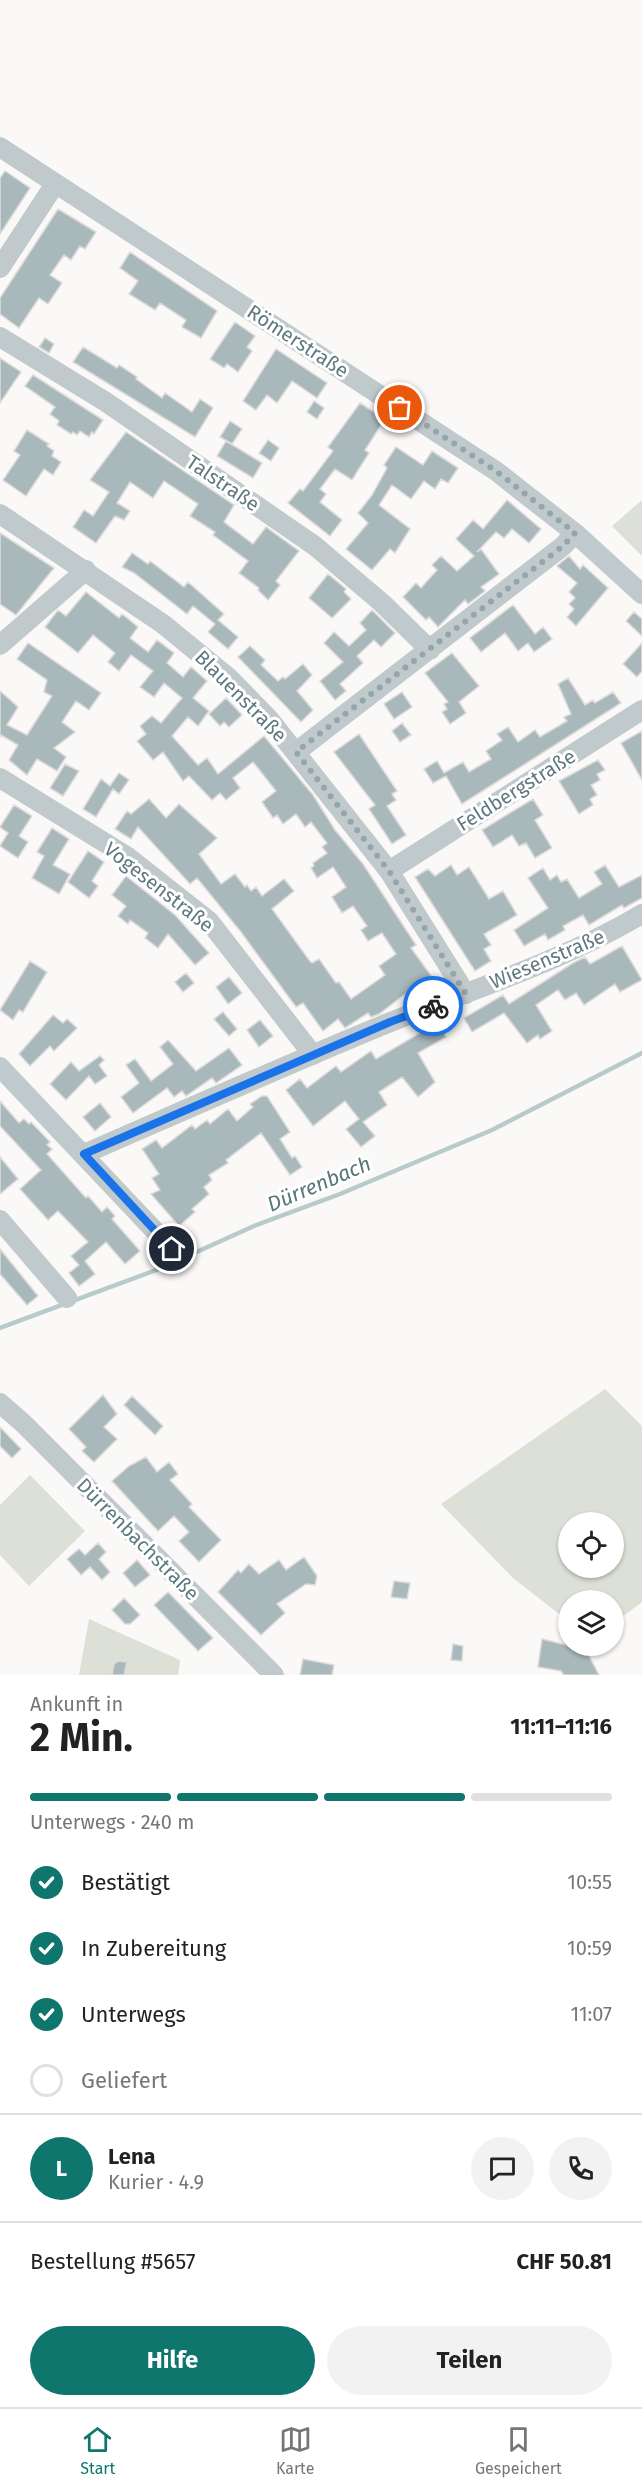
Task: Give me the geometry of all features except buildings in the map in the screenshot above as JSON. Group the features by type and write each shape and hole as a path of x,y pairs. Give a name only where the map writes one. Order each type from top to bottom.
{"street":[{"name":"Römerstraße","path":"0,147 496,471 575,533 642,594"},
{"path":"0,268 55,184"},
{"name":"Talstraße","path":"0,337 106,402 315,546 382,603 430,650"},
{"name":"Blauenstraße","path":"0,514 163,624 229,678 296,752 389,871 466,994"},
{"path":"296,752 563,546 575,533"},
{"path":"0,645 86,570"},
{"name":"Feldbergstraße","path":"389,871 642,710"},
{"name":"Vogesenstraße","path":"0,778 128,857 209,921 313,1055"},
{"name":"Wiesenstraße","path":"84,1154 313,1055 612,932 642,914"},
{"path":"0,1067 172,1249"},
{"path":"0,1220 67,1298"},
{"name":"Dürrenbachstraße","path":"0,1403 24,1424 274,1675"}],"shaded area":[{"path":"642,500 642,556 612,526"},
{"path":"605,1389 642,1426 642,1602 624,1616 624,1590 558,1590 558,1613 513,1578 441,1504"},
{"path":"30,1475 85,1531 29,1586 0,1555 0,1505"},
{"path":"89,1619 180,1660 178,1675 79,1675"}],"waterway":[{"name":"Dürrenbach","path":"0,1328 159,1269 254,1226 340,1194 492,1130 642,1053"}],"way so far":[{"path":"400,408 496,471 575,533 563,546 296,752 389,871 466,994 433,1006"}],"route":[{"path":"172,1249 84,1154 390,1022 433,1006"}]}
